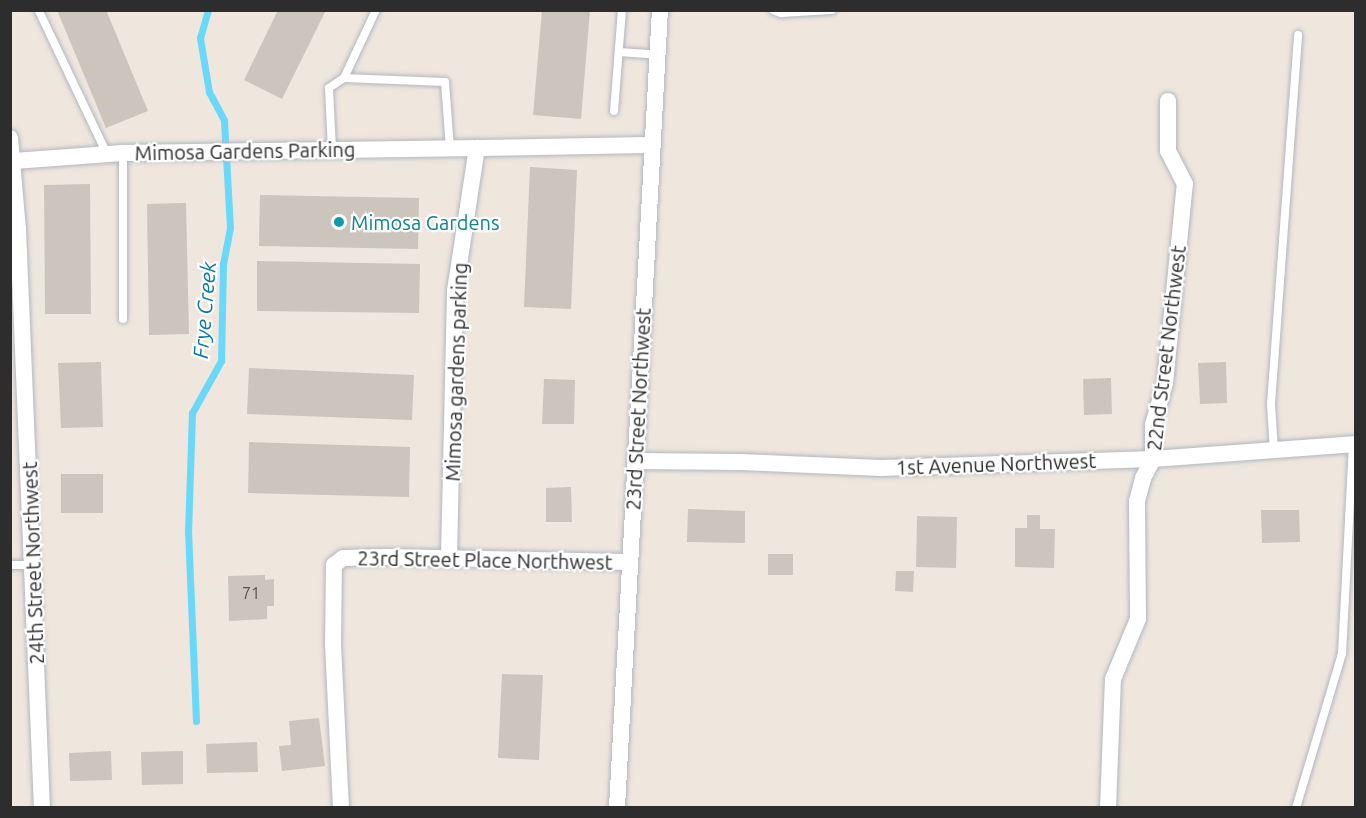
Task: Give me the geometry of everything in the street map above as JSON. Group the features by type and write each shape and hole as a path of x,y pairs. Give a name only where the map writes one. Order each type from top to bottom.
{"street":[{"name":"23rd Street Northwest","path":"617,807 658,55 663,11"},
{"name":"22nd Street Northwest","path":"1108,807 1113,679 1138,619 1137,501 1143,478 1154,459 1153,426 1165,383 1185,184 1168,151 1168,101"},
{"name":"24th Street Northwest","path":"10,138 14,160 14,229 33,565 42,807"},
{"path":"477,148 653,145"},
{"name":"Mimosa Gardens Parking","path":"14,160 115,153 477,148"},
{"name":"Mimosa gardens parking","path":"449,557 455,291 477,148"},
{"name":"1st Avenue Northwest","path":"635,461 741,462 881,468 1154,459 1354,444"},
{"name":"23rd Street Place Northwest","path":"340,807 333,644 334,565 343,558 449,557 630,562"}],"lane":[{"path":"332,150 329,88 344,78 376,10"},
{"path":"614,111 622,10"},
{"path":"773,10 781,13 831,10"},
{"path":"39,11 115,153 123,319"},
{"path":"1274,451 1271,404 1298,35"},
{"path":"619,52 658,55"},
{"path":"344,78 445,82 450,148"},
{"path":"1296,807 1342,654 1354,444"},
{"path":"10,565 33,565"}],"building":[{"path":"57,10 106,10 148,111 106,128"},
{"path":"278,10 326,10 282,99 244,80"},
{"path":"542,10 590,10 581,119 533,115"},
{"name":"Mimosa Gardens","path":"530,167 577,170 571,309 524,307"},
{"path":"90,184 91,314 45,314 44,185"},
{"name":"Mimosa Gardens","path":"260,195 419,198 418,249 259,246"},
{"path":"186,203 189,334 149,335 147,204"},
{"name":"Mimosa Gardens","path":"257,261 420,264 419,313 257,311"},
{"path":"101,362 103,427 61,428 58,363"},
{"path":"1226,362 1227,403 1200,404 1198,363"},
{"path":"249,368 414,375 412,420 247,414"},
{"path":"1111,378 1112,414 1084,415 1083,379"},
{"path":"544,379 575,380 574,424 542,424"},
{"path":"249,442 410,447 409,497 248,493"},
{"path":"61,474 103,474 103,513 61,513"},
{"path":"571,487 572,522 546,522 546,488"},
{"path":"688,509 745,511 745,543 687,542"},
{"path":"1261,510 1299,510 1300,542 1262,543"},
{"path":"1027,515 1040,515 1040,529 1055,529 1054,568 1015,567 1015,528 1027,528"},
{"path":"917,516 957,517 956,568 916,567"},
{"path":"768,554 793,554 793,575 768,575"},
{"path":"896,571 914,571 913,592 895,591"},
{"path":"265,575 265,580 274,579 274,606 267,606 267,619 229,621 228,576"},
{"path":"502,674 543,675 539,760 498,758"},
{"path":"319,718 325,766 282,771 279,746 291,745 289,721"},
{"path":"257,742 258,772 207,773 206,744"},
{"path":"111,751 112,780 70,781 69,753"},
{"path":"183,751 183,784 142,785 141,752"}],"waterway":[{"name":"Frye Creek","path":"196,721 188,533 192,413 221,361 223,264 230,228 224,120 209,92 200,38 208,10"}],"place":[{"name":"Mimosa Gardens","path":"339,222"}]}
